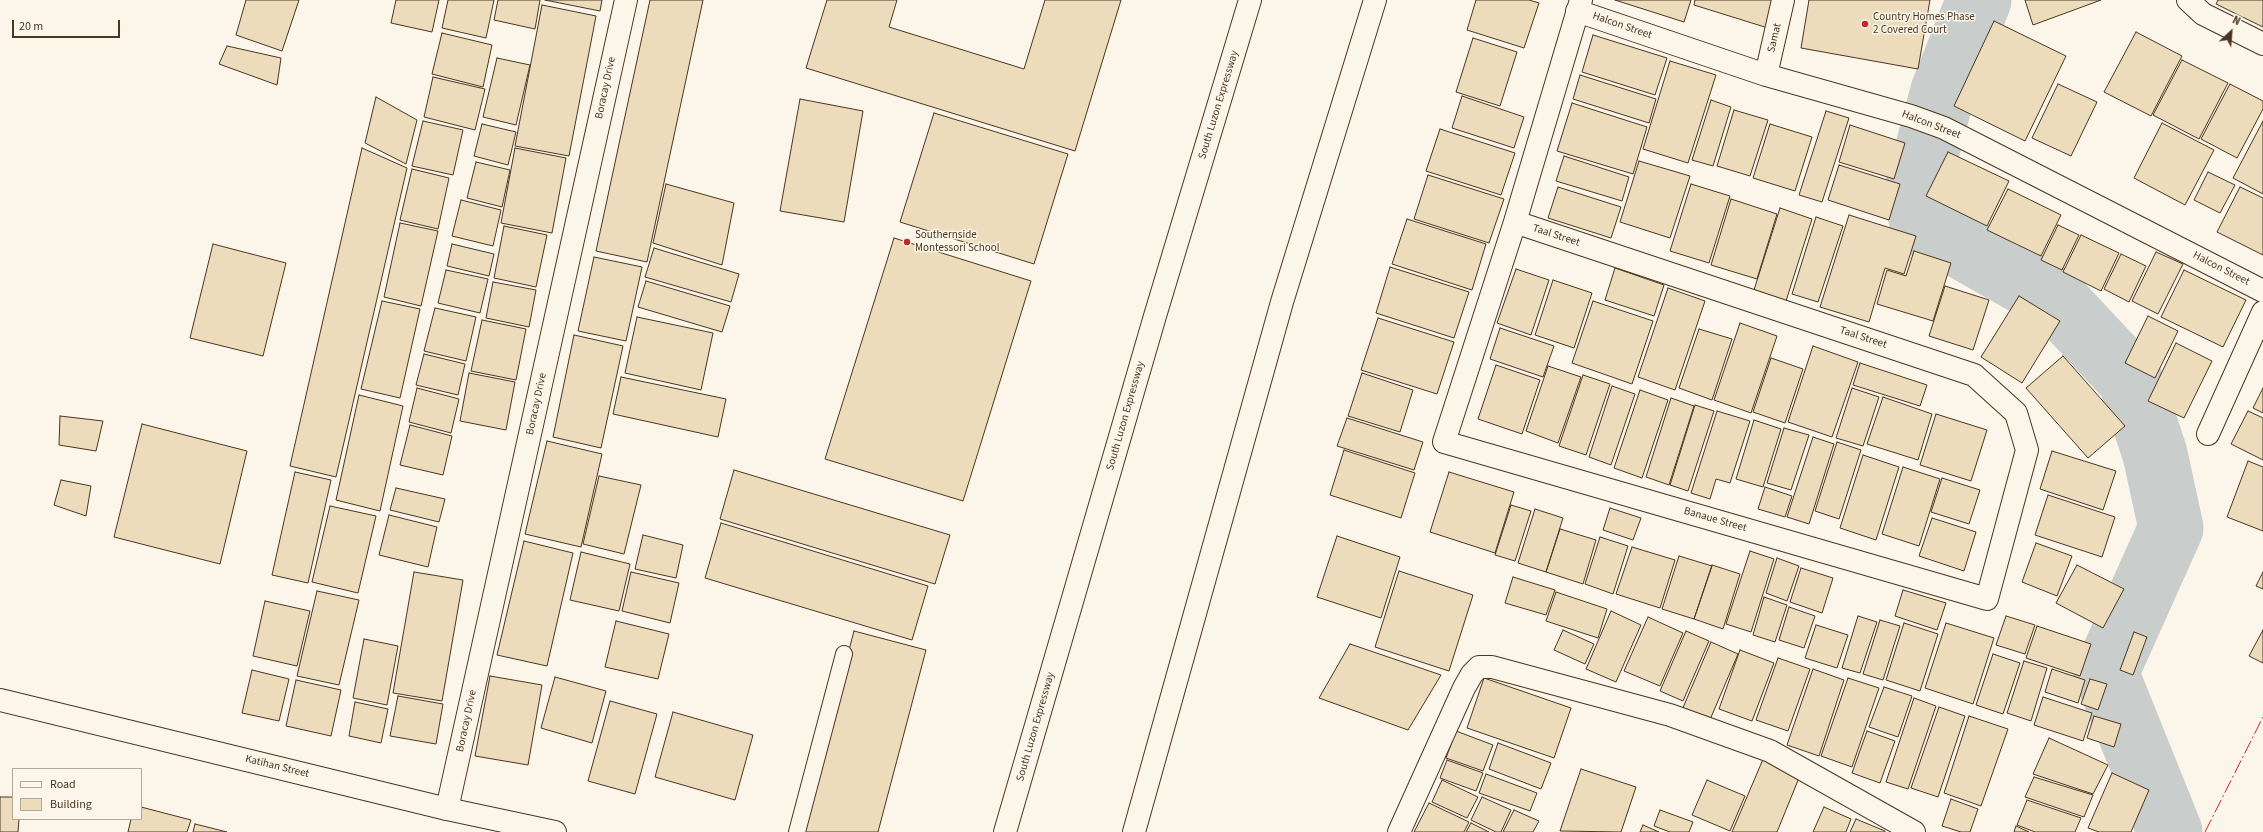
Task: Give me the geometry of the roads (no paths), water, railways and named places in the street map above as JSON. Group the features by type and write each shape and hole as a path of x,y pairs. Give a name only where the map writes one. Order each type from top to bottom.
{"main road":[{"name":"Boracay Drive","path":"447,808 626,0"},
{"name":"South Luzon Expressway","path":"1005,832 1250,0"},
{"path":"1134,832 1282,302 1375,0"},
{"name":"Samat","path":"1766,75 1784,0"},
{"path":"1515,222 1579,5"},
{"name":"Halcon Street","path":"1579,5 1766,75 1911,116 1964,137 2263,291"},
{"path":"2200,5 2263,44"},
{"name":"Banaue Street","path":"1515,222 1444,442 1987,599"},
{"name":"Taal Street","path":"1515,222 1974,375 2016,413 2027,450 1987,599"},
{"path":"2208,434 2263,312"},
{"path":"1398,832 1464,688 1472,674 1479,667 1492,667 1670,715 1770,751 1914,832"},
{"name":"Katihan Street","path":"0,700 447,808 555,832"},
{"path":"994,832 1030,746"}],"lane":[{"path":"797,832 844,654"}],"waterway":[{"path":"1979,0 1943,91 1916,192 1922,224 2056,300 2130,379 2155,454 2171,528 2106,673 2170,832"}],"place":[{"name":"Country Homes Phase 2 Covered Court","path":"1865,24"},
{"name":"Southernside Montessori School","path":"907,242"}]}
